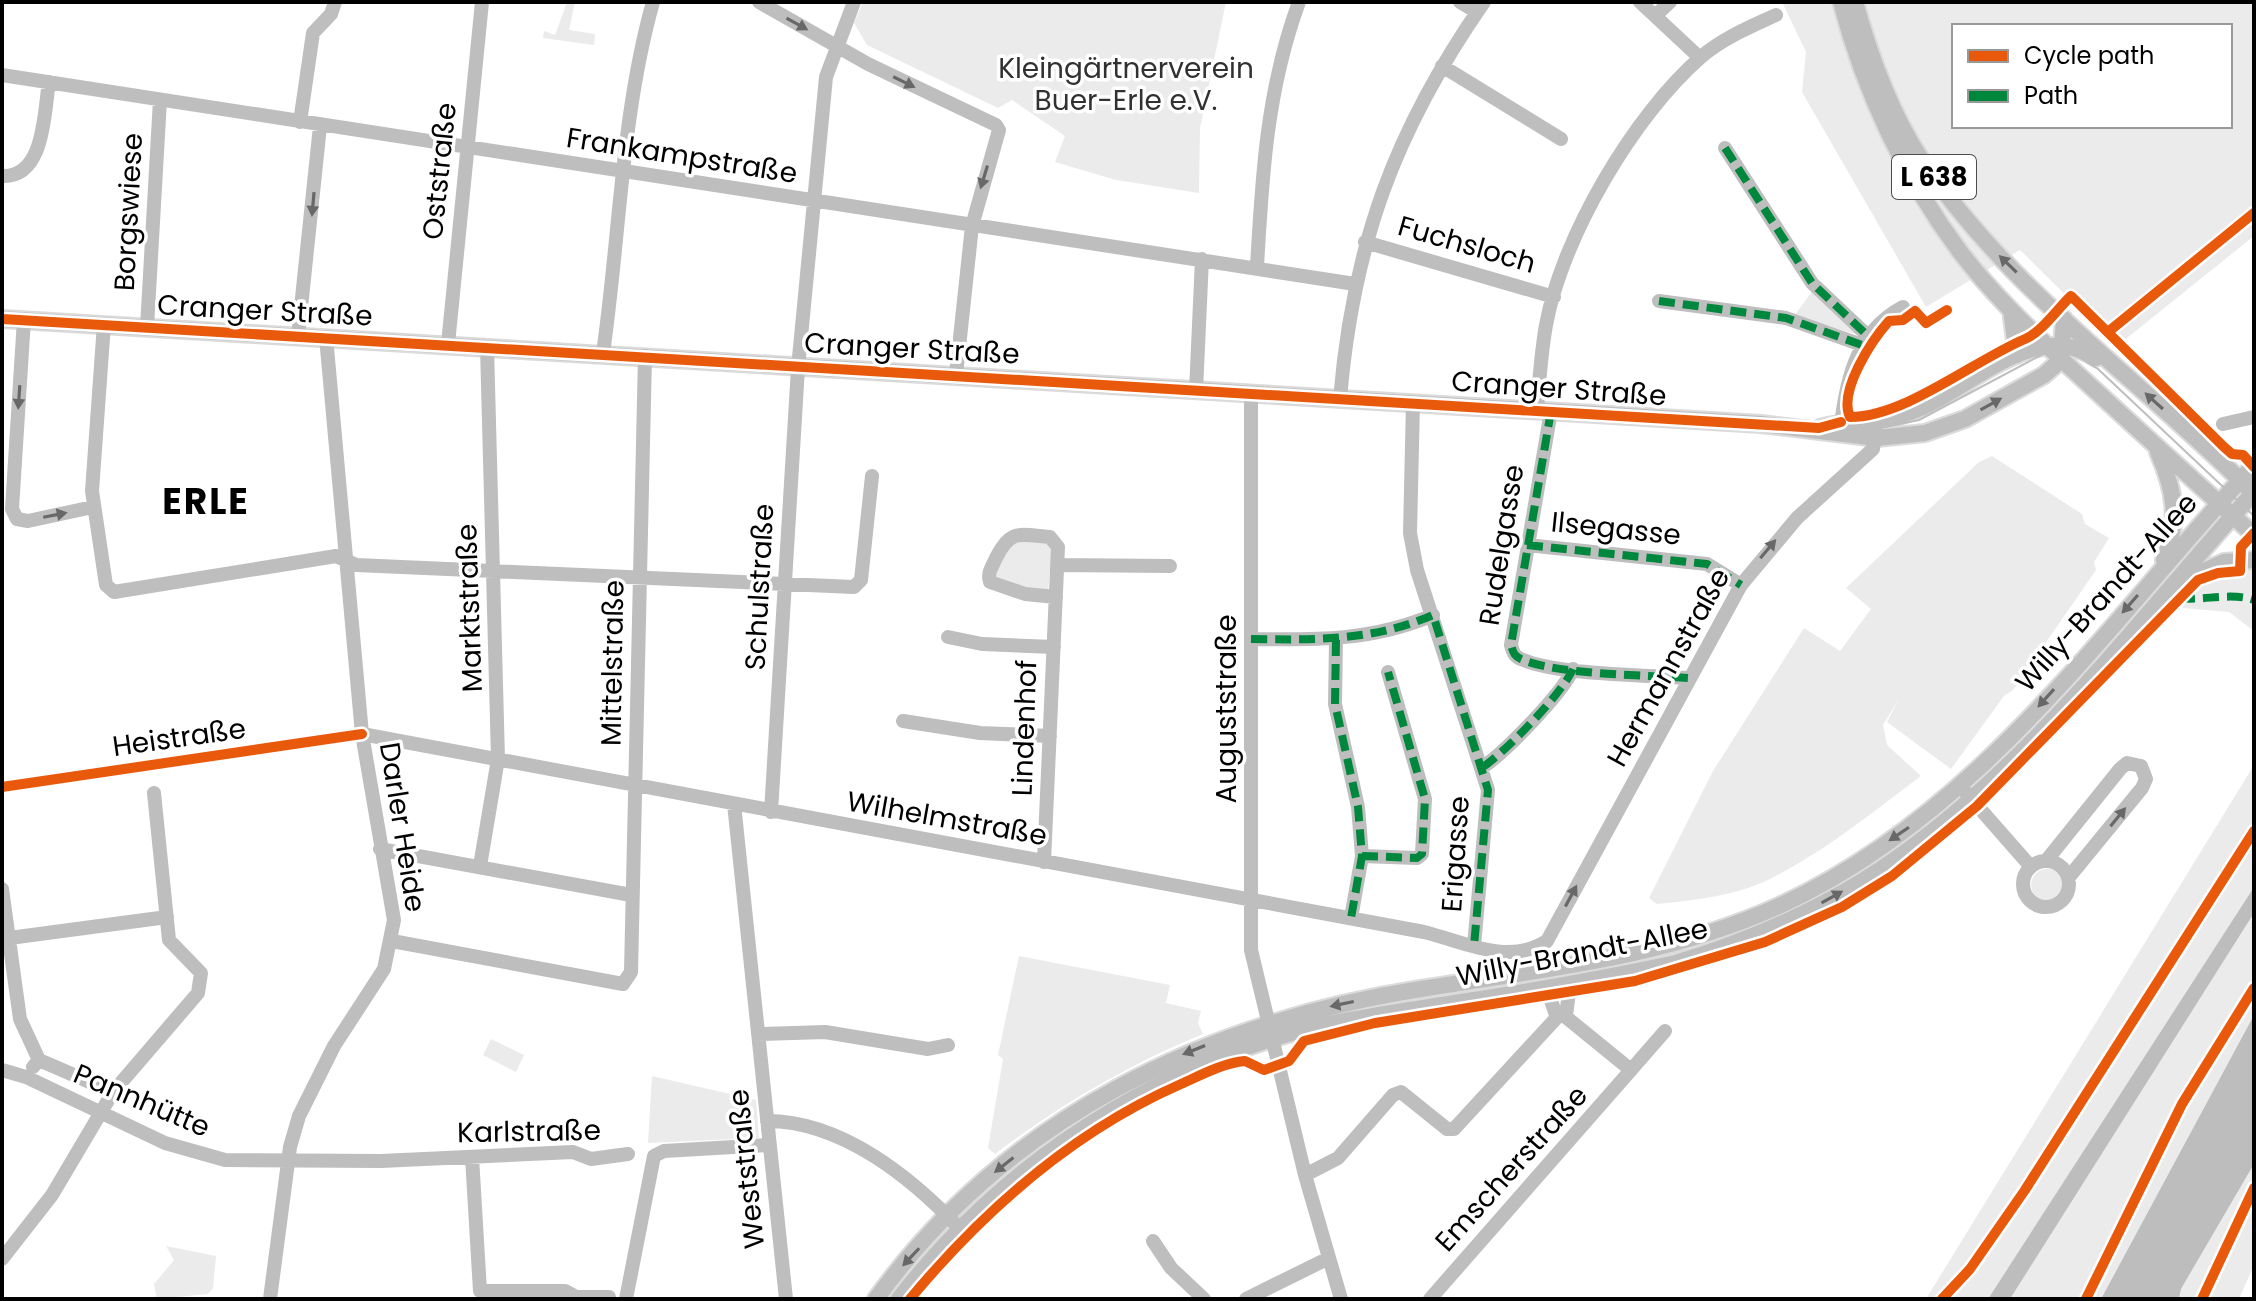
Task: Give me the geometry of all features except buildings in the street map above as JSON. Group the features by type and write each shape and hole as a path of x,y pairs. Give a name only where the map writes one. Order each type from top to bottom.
{"main road":[{"name":"L 638","path":"1841,2 1873,96 1908,167 1962,254 2010,307 2057,350"},
{"name":"L 638","path":"1855,2 1885,90 1920,157 1989,246 2114,364"},
{"path":"2010,307 2017,355"},
{"name":"Cranger Straße","path":"2,319 1925,433 1955,423 2057,367 2057,350 2017,355 1875,430"},
{"path":"2057,350 2064,319"},
{"path":"2057,350 2078,348 2114,364 2254,493"},
{"path":"2057,350 2078,375 2254,535"},
{"path":"2044,375 2064,371 2078,375"},
{"path":"2154,444 2176,502 2176,522 2161,568"},
{"name":"Willy-Brandt-Allee","path":"876,1299 948,1216 1017,1154 1108,1091 1169,1060 1266,1023 1348,1002 1590,964 1682,944 1780,905 1854,864 1965,792 2254,465"},
{"name":"Willy-Brandt-Allee","path":"899,1299 960,1229 1007,1184 1104,1115 1148,1090 1271,1039 1676,963 1736,945 1791,920 1864,879 2038,734 2254,493"},
{"path":"2174,583 2224,562 2254,560"}],"street":[{"path":"300,122 313,33 331,14 335,2"},
{"name":"Oststraße","path":"448,344 482,2"},
{"path":"603,353 622,172 643,38 653,2"},
{"path":"759,2 835,45 996,125 999,130 972,226 956,375"},
{"name":"Schulstraße","path":"771,812 798,366 826,77 835,45 854,2"},
{"path":"1257,267 1267,122 1280,61 1299,2"},
{"path":"1340,399 1345,338 1355,284 1388,173 1442,66 1481,7 1460,2"},
{"path":"1640,2 1700,58"},
{"path":"1655,16 1670,2"},
{"name":"Rudelgasse","path":"1688,678 1573,669 1522,660 1514,654 1511,645 1544,411 1546,325 1575,241 1622,156 1661,101 1700,58 1735,34 1776,15"},
{"path":"1442,66 1561,139"},
{"name":"Frankampstraße","path":"2,75 468,150 1355,284"},
{"path":"2,176 13,177 29,166 37,150 49,82"},
{"name":"Borgswiese","path":"147,327 160,100"},
{"path":"298,336 320,126"},
{"path":"1725,148 1812,283 1865,340"},
{"name":"Fuchsloch","path":"1365,242 1554,297"},
{"path":"1196,391 1202,259"},
{"path":"1659,301 1786,318 1865,340"},
{"path":"1841,428 1847,383 1865,340 1887,315 1903,307"},
{"path":"24,319 12,509 17,519 28,521 93,507"},
{"path":"104,324 93,507 106,585 114,592 336,556 346,561 495,570 854,587 861,580 872,476"},
{"name":"Darler Heide","path":"270,1299 293,1134 311,1089 384,969 394,920 362,734 326,337"},
{"name":"Marktstraße","path":"480,866 498,759 487,347"},
{"name":"Mittelstraße","path":"392,941 623,984 631,972 645,356"},
{"name":"Auguststraße","path":"1251,393 1251,950 1266,1023"},
{"name":"Erigasse","path":"1413,403 1410,533 1417,570 1488,790 1474,946"},
{"path":"2223,424 2254,417"},
{"name":"Hermannstraße","path":"1523,953 1547,941 1741,585 1797,518 1873,449 1875,430"},
{"path":"1056,597 998,587 990,582 988,574 1005,540 1016,535 1050,537 1058,547 1058,565 1166,569 1170,566"},
{"name":"Ilsegasse","path":"1527,545 1707,564 1741,585"},
{"name":"Lindenhof","path":"1044,862 1058,565"},
{"path":"1251,639 1336,640 1371,636 1433,615"},
{"path":"948,637 982,644 1054,647"},
{"path":"1336,640 1335,704 1358,807 1362,856 1351,918"},
{"path":"1483,767 1503,753 1567,682 1573,669"},
{"path":"1362,856 1417,858 1422,854 1425,799 1388,672"},
{"path":"903,721 980,733 1050,736"},
{"name":"Wilhelmstraße","path":"362,734 1351,918 1491,952 1523,953"},
{"name":"Heistraße","path":"2,787 362,734"},
{"path":"2046,861 2063,868 2069,877 2070,888 2063,900 2043,907 2026,894 2024,879 2031,867 2046,861 2120,769 2127,763 2141,766 2146,779 2142,788 2069,877"},
{"path":"1965,792 2031,867"},
{"path":"2,1259 52,1195 113,1092 198,993 201,973 169,940 154,793"},
{"name":"Weststraße","path":"734,804 786,1299"},
{"path":"380,849 631,895"},
{"path":"2,889 5,939 20,1019 39,1060"},
{"path":"5,939 167,917"},
{"path":"1305,1175 1338,1158 1393,1095 1401,1092 1447,1129 1454,1129 1561,1015 1570,985"},
{"path":"1547,989 1561,1015 1631,1070"},
{"path":"1266,1023 1341,1299"},
{"name":"Emscherstraße","path":"1430,1299 1665,1031"},
{"path":"758,1034 825,1032 928,1049 948,1045"},
{"name":"Pannhütte","path":"26,1077 39,1060 113,1092"},
{"name":"Pannhütte","path":"2,1070 26,1077 102,1114 202,1156 249,1163 288,1163"},
{"path":"767,1121 807,1127 852,1144 909,1182 960,1229"},
{"path":"626,1299 654,1156 664,1151 769,1145"},
{"name":"Karlstraße","path":"288,1163 573,1152 591,1159 628,1154"},
{"path":"472,1157 480,1291 565,1291 576,1297 609,1297"},
{"path":"1153,1241 1171,1268 1204,1299"},
{"path":"1246,1299 1329,1258"}],"green space":[{"path":"567,2 575,2 569,30 595,34 594,45 543,38 544,31 555,35"},
{"name":"Kleingärtnerverein Buer-Erle e.V.","path":"863,2 1226,2 1200,128 1199,193 1116,180 1055,162 1065,136 1012,100 998,108 867,45 854,23"},
{"path":"1782,2 2254,2 2254,236 2117,346 2020,250 1926,307 1802,92 1806,52"},
{"path":"1813,290 1858,335 1794,316"},
{"path":"1992,456 2082,514 2085,524 2109,538 2094,562 2096,570 2013,690 2004,696 1951,769 1887,722 1899,699 1883,725 1887,745 1921,776 1830,843 1759,884 1686,901 1657,904 1649,898 1713,771 1804,628 1840,651 1871,609 1846,588 1979,462"},
{"path":"1010,541 1049,541 1052,545 1048,593 993,580"},
{"path":"2225,566 2254,568 2254,631 2229,612 2183,608 2176,596"},
{"path":"2254,765 2254,887 1988,1299 1926,1299"},
{"path":"2047,869 2058,874 2063,885 2058,896 2047,901 2036,896 2031,885 2036,874"},
{"path":"2254,913 2254,1015 2101,1299 2010,1299"},
{"path":"1019,956 1170,985 1166,1003 1201,1011 1198,1023 1203,1034 1095,1087 995,1154 988,1148 1003,1059 998,1055"},
{"path":"491,1039 524,1055 516,1072 483,1055"},
{"path":"652,1076 756,1100 759,1138 648,1143"},
{"path":"2254,1164 2254,1265 2239,1299 2179,1299 2181,1289"},
{"path":"166,1246 216,1256 213,1288 208,1294 157,1299 154,1284 174,1260"}],"shaded area":[{"path":"2254,887 2254,913 2010,1299 1988,1299"},
{"path":"2254,1015 2254,1164 2181,1289 2179,1299 2101,1299"}],"tram line":[{"path":"2,316 1876,429 1919,420 2045,353 2074,354 2098,369 2254,516"}],"marked path":[{"path":"1725,148 1812,283 1868,336"},
{"path":"1659,301 1786,318 1862,345"},
{"path":"1551,411 1511,645 1513,652 1521,659 1556,668 1688,678"},
{"path":"1527,545 1707,564 1741,585"},
{"path":"2179,598 2236,597 2254,600"},
{"path":"1251,639 1344,637 1388,630 1433,615 1488,790 1474,946"},
{"path":"1336,640 1335,704 1358,807 1362,856 1351,918"},
{"path":"1483,767 1532,722 1573,669"},
{"path":"1362,856 1417,858 1422,854 1425,799 1388,672"}],"cycle path":[{"path":"2108,332 2254,213"},
{"path":"1947,310 1926,323 1915,311 1903,320 1889,321 1866,353 1853,380 1848,406 1850,417 1871,415 1916,398 2031,336 2071,296 2224,447 2232,454 2243,455 2254,467"},
{"path":"2,319 1819,428 1841,422"},
{"path":"910,1299 1000,1204 1068,1149 1142,1103 1212,1070 1245,1061 1264,1070 1289,1061 1304,1041 1375,1023 1635,981 1765,942 1842,907 1892,876 1977,806 2198,580 2218,573 2240,571 2241,547 2254,533"},
{"path":"2,787 362,734"},
{"path":"1942,1299 1970,1269 2025,1190 2254,831"},
{"path":"2086,1299 2182,1104 2254,988"},
{"path":"2202,1299 2254,1188"}],"district":[{"name":"ERLE","path":"206,501"}]}
